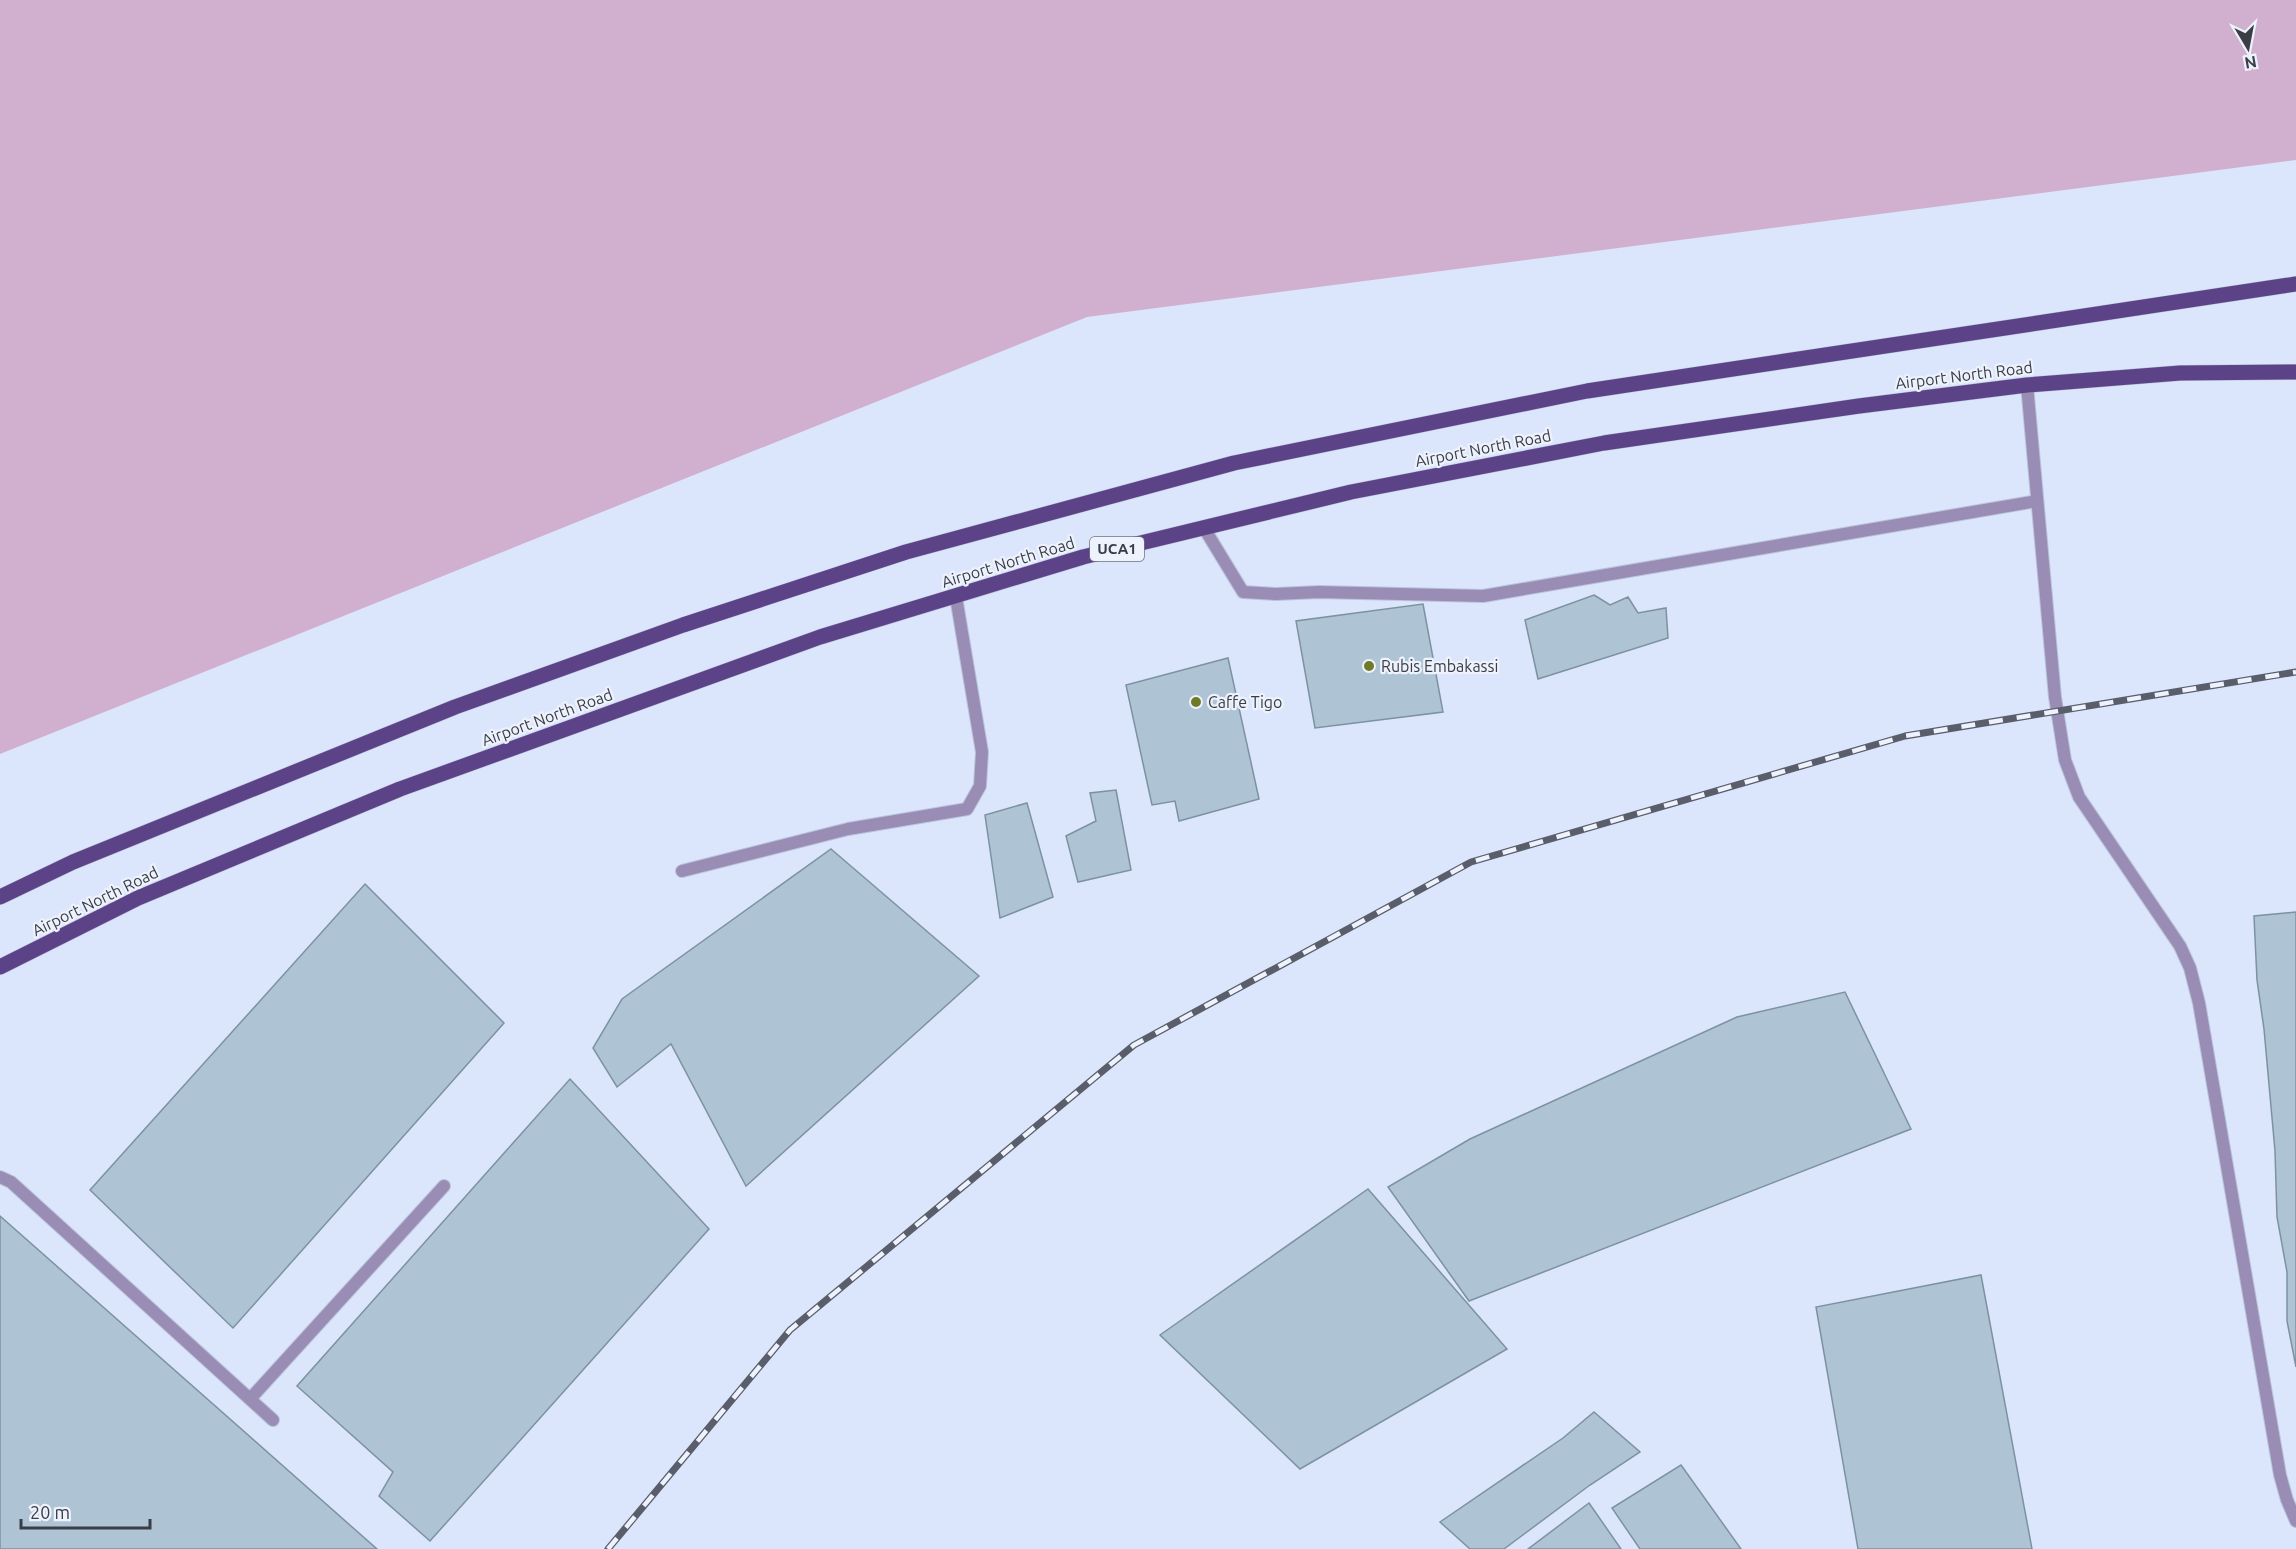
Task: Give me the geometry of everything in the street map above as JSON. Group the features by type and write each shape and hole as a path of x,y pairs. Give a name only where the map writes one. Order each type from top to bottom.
{"main road":[{"name":"Airport North Road","path":"0,897 74,861 454,707 683,625 906,552 1223,466 1587,391 2296,284"},
{"name":"Airport North Road","path":"0,967 138,898 400,789 820,637 1083,557 1351,492 1604,443 1858,405 2027,385 2180,373 2296,372"}],"lane":[{"path":"2027,385 2055,697 2066,760 2079,797 2180,946 2190,968 2199,1003 2280,1475 2296,1521"},
{"path":"1204,528 1243,592 1483,596 2037,501"},
{"path":"682,871 848,829 967,809 980,786 982,752 956,597"},
{"path":"0,1177 11,1182 273,1420"},
{"path":"250,1399 444,1186"}],"shaded area":[{"path":"0,0 2296,0 2296,160 1087,317 0,754"}],"building":[{"path":"1594,595 1610,605 1628,597 1638,613 1666,608 1668,638 1538,679 1525,620"},
{"name":"Rubis Embakassi","path":"1423,604 1443,712 1315,728 1296,621"},
{"path":"1228,658 1259,799 1179,821 1175,801 1152,805 1126,685"},
{"path":"1116,790 1131,870 1078,882 1066,836 1096,821 1090,793"},
{"path":"1027,803 1053,897 1000,918 985,815"},
{"path":"831,849 979,976 746,1186 671,1044 617,1087 593,1048 622,999"},
{"path":"365,884 504,1023 233,1328 90,1190"},
{"path":"2296,912 2296,1367 2287,1321 2287,1272 2277,1217 2275,1151 2264,1029 2257,980 2254,916"},
{"path":"1845,992 1911,1129 1469,1301 1388,1187 1470,1139 1737,1017"},
{"path":"570,1079 709,1229 430,1541 379,1496 393,1472 297,1386"},
{"path":"1368,1189 1507,1349 1300,1469 1160,1335"},
{"path":"0,1216 377,1549 0,1549"},
{"path":"1981,1275 2032,1549 1858,1549 1816,1307"},
{"path":"1594,1412 1640,1452 1590,1485 1504,1549 1470,1549 1440,1522 1563,1438"},
{"path":"1681,1465 1741,1549 1640,1549 1612,1508"},
{"path":"1589,1503 1621,1549 1528,1549"}],"railway":[{"path":"608,1549 790,1330 1134,1045 1471,862 1905,736 2296,672"}],"place":[{"name":"Rubis Embakassi","path":"1369,666"},
{"name":"Caffe Tigo","path":"1196,702"}]}
